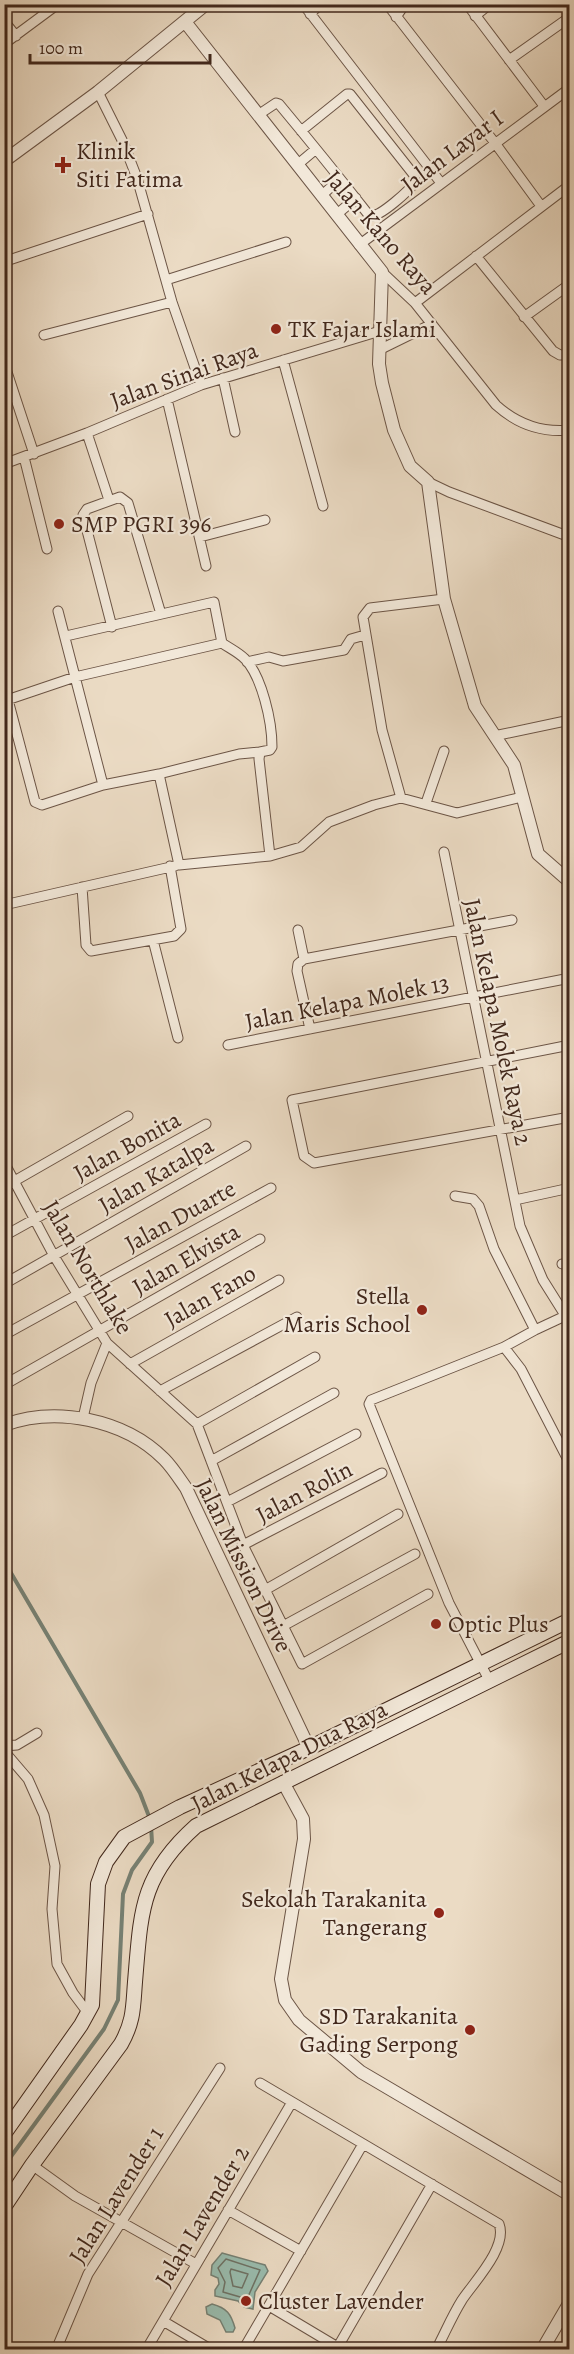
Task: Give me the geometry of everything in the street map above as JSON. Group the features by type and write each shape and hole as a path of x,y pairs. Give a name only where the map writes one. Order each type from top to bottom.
{"main road":[{"name":"Jalan Kelapa Dua Raya","path":"4,2134 92,2005 99,1884 106,1862 124,1837 183,1805 309,1748 570,1620"},
{"name":"Jalan Kelapa Dua Raya","path":"4,2208 32,2165 121,2044 131,2026 140,1924 145,1895 158,1869 176,1844 196,1826 570,1641"},
{"path":"183,1805 196,1826"}],"street":[{"path":"4,44 58,4"},
{"path":"4,161 98,92 207,4"},
{"path":"303,4 441,183"},
{"path":"310,15 320,4"},
{"path":"387,4 541,206"},
{"path":"396,17 405,4"},
{"path":"467,4 544,106"},
{"path":"475,16 490,4"},
{"path":"509,60 570,17"},
{"path":"4,21 16,36"},
{"name":"Jalan Kano Raya","path":"186,23 359,246 382,272 415,303 496,405 507,415 534,428 570,430"},
{"name":"Jalan Layar I","path":"359,246 570,88"},
{"path":"98,92 123,142 148,214 172,302 201,385"},
{"path":"258,115 278,103 368,214 375,216 411,188 415,178 349,93 301,131"},
{"path":"297,165 316,149"},
{"path":"321,196 340,179"},
{"path":"415,303 570,185"},
{"path":"336,215 356,198"},
{"path":"5,260 148,214"},
{"path":"166,280 286,242"},
{"path":"476,256 553,351 561,355 570,355"},
{"path":"382,272 379,350 381,383 394,430 410,466 428,482 449,492 570,537"},
{"path":"524,317 570,284"},
{"path":"44,335 172,302"},
{"path":"379,350 432,324"},
{"name":"Jalan Sinai Raya","path":"4,464 87,433 201,385 380,331"},
{"path":"283,360 323,506"},
{"path":"4,363 29,455 47,549"},
{"path":"224,378 235,432"},
{"path":"167,399 206,566"},
{"path":"87,433 109,500"},
{"path":"428,482 444,599 475,706 514,765 538,854 570,882"},
{"path":"112,627 83,515 87,509 120,497 128,503 161,614"},
{"path":"200,537 265,520"},
{"path":"401,798 382,730 363,617 367,609 444,599"},
{"path":"66,636 214,602 222,643 248,662 257,676 272,733 272,749 239,753 159,774 103,785 42,805 35,802 6,700 75,677 222,643"},
{"path":"58,611 103,785"},
{"path":"248,662 269,657 283,661 344,650 351,639 365,635"},
{"path":"494,736 570,720"},
{"path":"426,803 444,751"},
{"path":"260,752 270,856"},
{"path":"82,887 86,945 89,950 174,936 180,930 174,866 159,774"},
{"path":"4,905 174,866 270,856 305,845 329,822 374,805 401,798 457,813 522,797"},
{"name":"Jalan Kelapa Molek Raya 2","path":"444,852 520,1226 543,1280 567,1319"},
{"path":"310,1029 297,971 298,964 304,959 512,920"},
{"path":"298,930 304,959"},
{"path":"153,940 178,1038"},
{"name":"Jalan Kelapa Molek 13","path":"228,1045 570,978"},
{"path":"570,1045 292,1100 304,1156 314,1163 570,1117"},
{"path":"4,1187 128,1116"},
{"name":"Jalan Bonita","path":"4,1236 206,1124"},
{"name":"Jalan Katalpa","path":"4,1284 246,1146"},
{"name":"Jalan Northlake","path":"4,1162 54,1256 107,1343 197,1424 243,1545 302,1664 428,1594"},
{"name":"Jalan Duarte","path":"4,1335 271,1188"},
{"path":"515,1200 570,1188"},
{"path":"455,1196 473,1199 479,1206 494,1249 535,1330"},
{"name":"Jalan Elvista","path":"4,1385 260,1239"},
{"name":"Jalan Fano","path":"130,1364 279,1280"},
{"path":"160,1391 297,1317"},
{"path":"489,1680 449,1603 369,1404 371,1400 504,1347 535,1330 567,1319"},
{"path":"83,1418 91,1383 107,1343"},
{"path":"504,1347 521,1369 567,1458"},
{"path":"197,1424 315,1357"},
{"path":"211,1461 334,1394"},
{"name":"Jalan Mission Drive","path":"4,1425 22,1419 40,1417 83,1418 114,1428 139,1440 164,1458 186,1488 309,1748"},
{"path":"227,1502 357,1434"},
{"name":"Jalan Rolin","path":"243,1545 382,1473"},
{"path":"265,1590 398,1514"},
{"path":"283,1626 415,1554"},
{"path":"4,1746 17,1745 37,1733"},
{"path":"4,1751 27,1779 44,1815 55,1866 52,1910 57,1964 73,1994 88,2013"},
{"path":"283,1782 303,1819 304,1839 281,1979 285,2000 299,2020 361,2072 570,2195"},
{"name":"Jalan Lavender 1","path":"56,2349 88,2274 220,2068"},
{"path":"260,2083 499,2224 502,2231 498,2243 480,2278 462,2300 436,2349"},
{"name":"Jalan Lavender 2","path":"146,2349 292,2102"},
{"path":"243,2349 363,2144"},
{"path":"32,2165 75,2196 196,2264"},
{"path":"268,2306 338,2349 432,2184"},
{"path":"228,2210 301,2251"},
{"path":"542,2349 570,2302"},
{"path":"163,2321 212,2349"}],"water":[{"path":"222,2253 265,2265 268,2271 255,2292 253,2309 244,2307 238,2301 215,2296 215,2290 219,2284 218,2278 211,2275 212,2265"},
{"path":"212,2304 221,2307 230,2315 235,2328 233,2332 226,2332 220,2320 207,2314 206,2307"}],"waterway":[{"path":"4,1561 140,1793 150,1819"},
{"path":"4,2166 104,2029 118,2000 123,1894 132,1870 152,1842 151,1826"}],"place":[{"name":"Klinik Siti Fatima","path":"63,165"},
{"name":"TK Fajar Islami","path":"276,329"},
{"name":"SMP PGRI 396","path":"59,524"},
{"name":"Stella Maris School","path":"422,1310"},
{"name":"Optic Plus","path":"436,1624"},
{"name":"Sekolah Tarakanita Tangerang","path":"439,1913"},
{"name":"SD Tarakanita Gading Serpong","path":"470,2030"},
{"name":"Cluster Lavender","path":"246,2301"}]}
